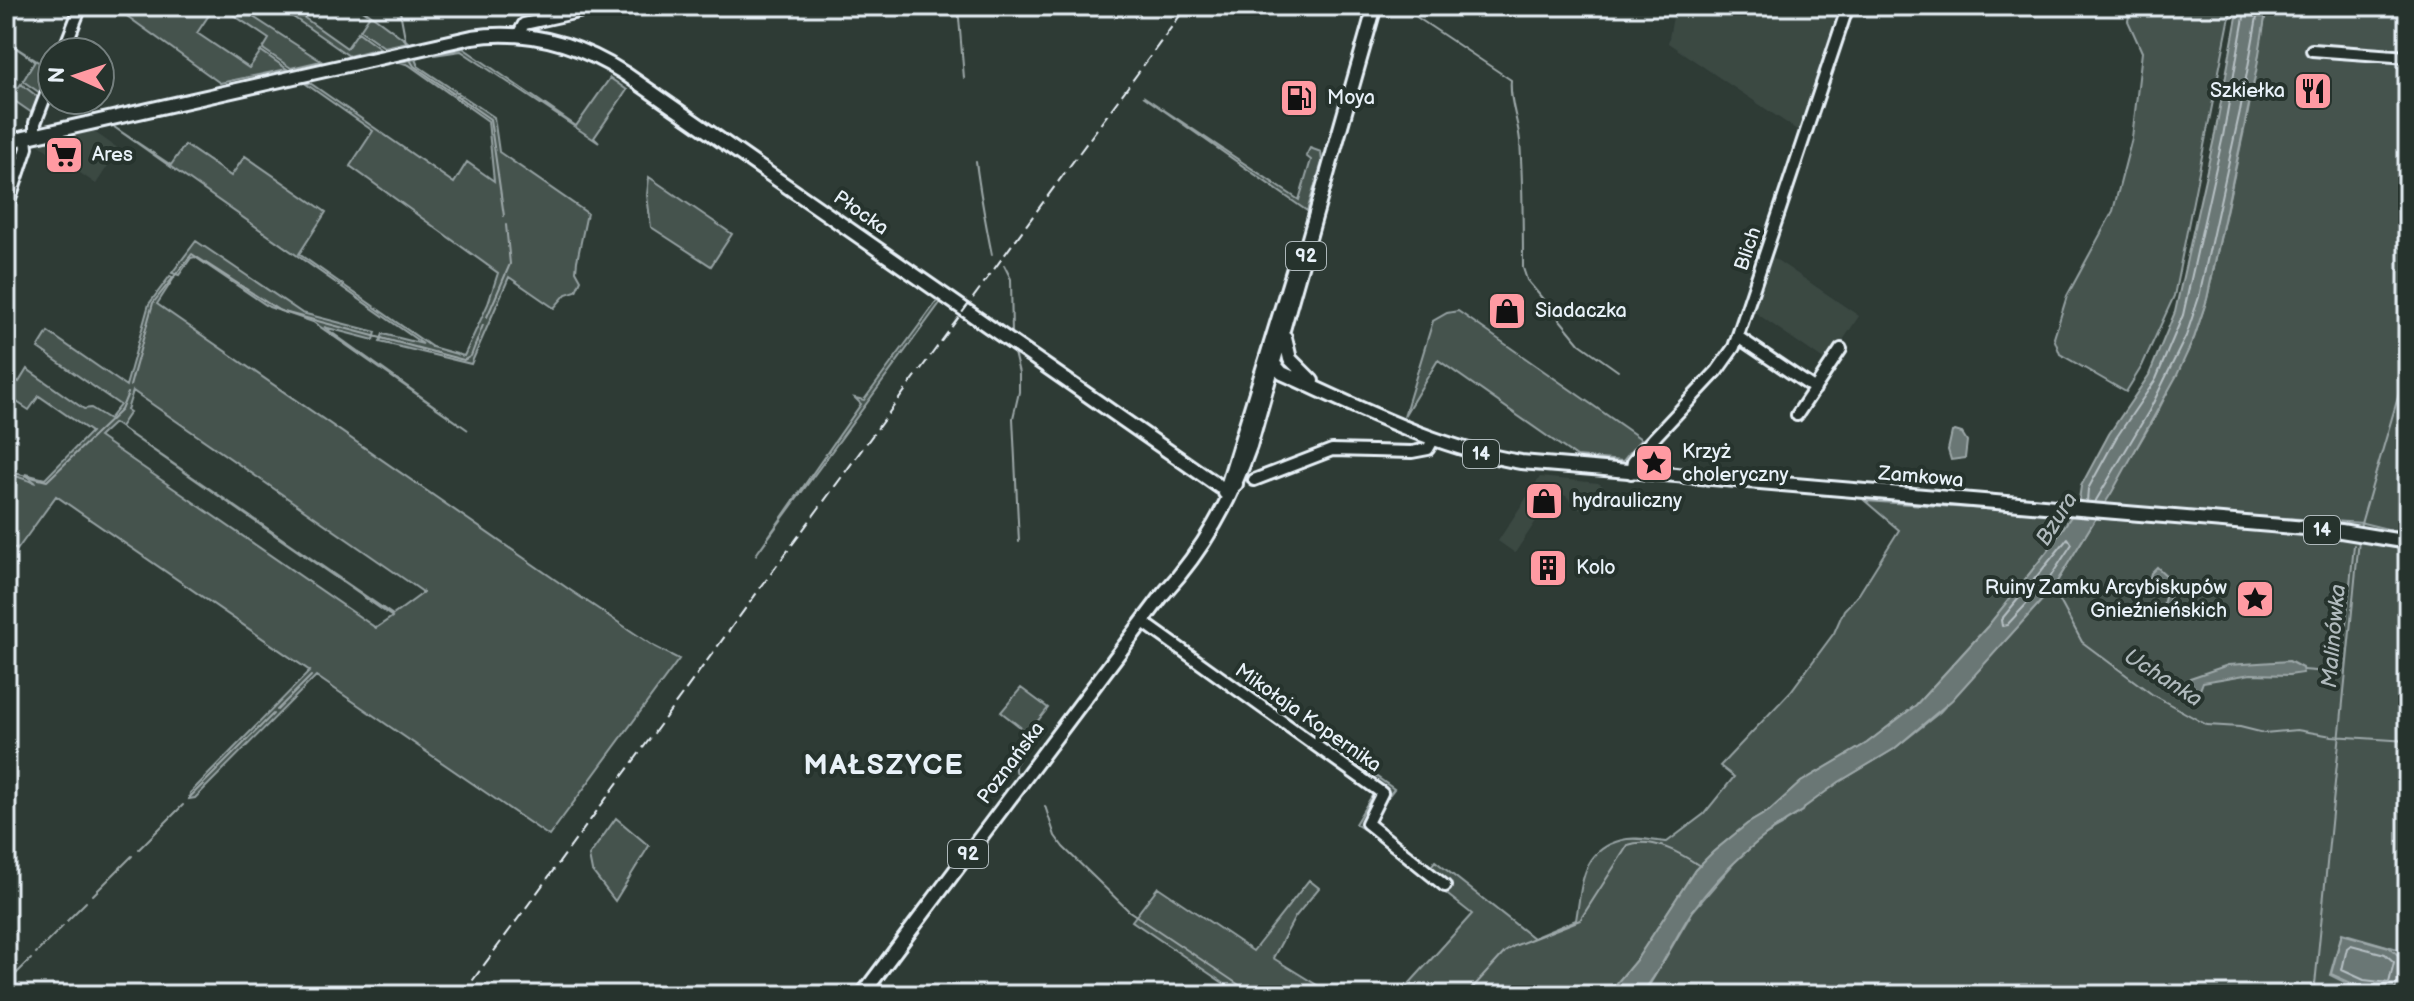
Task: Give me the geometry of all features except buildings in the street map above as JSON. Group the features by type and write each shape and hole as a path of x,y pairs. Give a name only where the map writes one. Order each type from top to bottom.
{"main road":[{"name":"Poznańska","path":"862,995 1164,593 1182,574 1226,493 1262,405 1375,6"},
{"name":"Płocka","path":"6,142 485,35 518,35 569,45 615,68 1226,493"},
{"name":"Poznańska","path":"1226,493 1273,334 1323,184"},
{"name":"Zamkowa","path":"1285,327 1290,359 1310,382"},
{"name":"Poznańska","path":"1273,334 1271,355 1274,364"},
{"name":"Zamkowa","path":"1274,364 1282,373 1310,382 1433,440 1521,462 2362,533 2408,542"},
{"path":"1261,373 1274,364"},
{"path":"1262,405 1271,388 1279,381 1310,382"},
{"name":"Płocka","path":"1195,469 1222,480 1226,493"},
{"path":"1210,475 1223,475 1232,470"}],"street":[{"path":"69,36 81,6"},
{"path":"518,35 524,24 605,6"},
{"name":"Blich","path":"1631,473 1633,462 1639,454 1717,371 1738,337 1848,6"},
{"path":"2312,50 2408,57"},
{"path":"6,211 38,116"},
{"path":"1738,337 1815,389"},
{"path":"1797,415 1841,349"},
{"path":"1254,480 1332,450 1412,452 1428,449 1433,440"},
{"name":"Mikołaja Kopernika","path":"1143,622 1382,793 1367,823 1445,886"}],"shaded area":[{"path":"113,6 215,6 197,33 249,68 261,51 287,69 220,83"},
{"path":"220,6 243,6 241,9 321,61 291,68 263,49 269,39"},
{"path":"285,6 299,6 296,12 347,48 358,32 380,48 349,56 283,10"},
{"path":"359,6 408,42 384,47 360,30 370,15"},
{"path":"1675,6 1839,6 1800,132 1668,43"},
{"path":"2131,6 2232,6 2174,296 2142,366 2126,392 2060,354 2054,338 2067,296 2113,211 2132,138 2142,52 2128,21"},
{"path":"2267,6 2408,6 2408,534 2363,523 2102,506 2156,415 2194,338 2207,299 2248,112"},
{"path":"6,41 36,61 36,90 23,81 35,61"},
{"path":"463,48 576,126 610,78 627,90 594,138 599,143 461,51 434,55"},
{"path":"415,59 418,66 494,117 499,152 587,213 576,271 581,280 576,291 566,294 554,308 509,277 471,364 380,342 383,334 423,344 114,127 171,165 185,145 231,176 245,156 326,212 299,254 432,347 464,356 488,304 498,273 350,166 373,131 306,84 310,83 454,183 467,162 494,181 488,121 409,65 400,62"},
{"path":"6,81 18,88 21,84 36,95 32,113 6,95"},
{"path":"1143,96 1299,200 1311,160 1306,156 1310,148 1321,152 1322,162 1307,211"},
{"path":"93,131 119,149 96,184 38,144"},
{"path":"649,177 732,234 711,266 651,227 647,195"},
{"path":"196,241 302,313 376,332 374,340 324,327 468,430 313,322 269,307 195,257 179,275 172,273"},
{"path":"1771,256 1859,316 1828,363 1752,313"},
{"path":"170,276 174,278 157,304 570,590 655,647 679,659 549,836 316,676 195,798 189,799 190,793 310,671 56,496 17,550 6,543 7,473 36,483 25,474 45,479 91,432 39,396 29,410 6,395 6,379 9,375 19,382 27,369 84,409 91,408 109,419 120,405 38,348 48,332 126,386 149,304","holes":["133,391 423,592 423,593 393,615 120,427 130,412 127,410","114,423 391,616 392,617 376,628 99,437"]},
{"path":"937,301 940,303 755,556 861,404 855,398 864,400"},
{"path":"1458,311 1641,439 1623,461 1577,457 1438,360 1404,416 1433,321"},
{"path":"1540,477 1603,486 1579,509 1566,496 1555,492 1515,553 1498,541"},
{"path":"1865,501 2072,515 1987,627 1916,705 1867,743 1801,782 1695,870 1637,959 1607,995 1399,995 1472,914 1420,873 1426,866 1430,868 1435,861 1533,938 1576,920 1582,882 1591,860 1598,852 1627,839 1667,842 1704,814 1734,777 1720,766 1791,691 1834,633 1844,610 1859,594 1899,530"},
{"path":"2096,518 2363,539 2408,548 2408,952 2342,933 2330,975 2371,995 1640,995 1650,984 1693,911 1734,863 1762,837 1782,826 1790,816 1894,749 1940,712 2053,588"},
{"path":"1021,688 1048,708 1028,733 1001,712"},
{"path":"1347,756 1394,789 1363,829 1355,824 1373,794 1351,779"},
{"path":"616,818 649,846 615,901 592,871 589,856"},
{"path":"1309,880 1319,888 1295,917 1273,958 1333,995 1241,995 1132,921 1158,887 1253,951"}],"water":[{"path":"2239,6 2267,6 2256,72 2207,299 2177,375 2112,492 2053,588 1952,700 1894,749 1839,782 1757,842 1729,867 1693,910 1640,995 1607,995 1637,959 1695,870 1801,782 1867,743 1916,705 1987,627 2072,515 2081,486 2109,434 2149,375 2175,312 2215,134"},
{"path":"1952,432 1962,433 1967,441 1965,458 1951,460 1948,450"},
{"path":"2157,567 2171,580 2168,619 2164,620 2160,617 2164,589 2149,581"},
{"path":"2289,661 2302,668 2303,673 2251,674 2203,682 2198,695 2190,693 2190,678 2228,665"},
{"path":"2342,934 2389,947 2405,961 2394,993 2362,988 2331,974"}],"waterway":[{"path":"399,6 407,48"},
{"path":"958,6 964,78"},
{"path":"1400,6 1511,80 1520,141 1523,268 1527,280 1580,344 1618,371"},
{"path":"409,58 414,66 490,119 504,216"},
{"path":"976,162 992,255"},
{"path":"487,317 510,264 506,225"},
{"path":"130,386 153,303 192,254 280,311 464,360 471,356 483,325"},
{"path":"1004,265 1011,279 1012,335"},
{"path":"1013,349 1019,373 1019,392 1013,418 1019,542"},
{"name":"Malinówka","path":"2360,527 2408,363"},
{"path":"6,471 47,481 121,410 128,393"},
{"path":"2314,995 2359,540"},
{"path":"2303,670 2341,673 2354,545"},
{"name":"Uchanka","path":"2053,588 2082,642 2153,695 2207,725 2240,727 2264,733 2297,730 2332,736 2408,741"},
{"path":"277,710 311,676"},
{"path":"190,797 273,714"},
{"path":"1022,776 1015,771 1015,765 1026,748"},
{"path":"139,849 183,805"},
{"path":"1045,806 1055,836 1063,847 1129,911 1254,995"},
{"path":"1466,995 1514,946 1580,920 1628,845 1656,845 1700,866"},
{"path":"93,895 132,856"},
{"path":"67,921 86,902"},
{"path":"36,953 63,926"},
{"path":"6,984 31,959"}],"railway":[{"path":"462,995 1187,6"}],"place":[{"name":"Szkiełka","path":"2313,91"},
{"name":"Moya","path":"1299,98"},
{"name":"Ares","path":"64,155"},
{"name":"Siadaczka","path":"1507,311"},
{"name":"Krzyż choleryczny","path":"1654,463"},
{"name":"hydrauliczny","path":"1544,501"},
{"name":"Kolo","path":"1548,568"},
{"name":"Ruiny Zamku Arcybiskupów Gnieźnieńskich","path":"2255,599"}],"district":[{"name":"MAŁSZYCE","path":"884,765"}],"water label":[{"name":"Bzura","path":"2057,519"}]}
